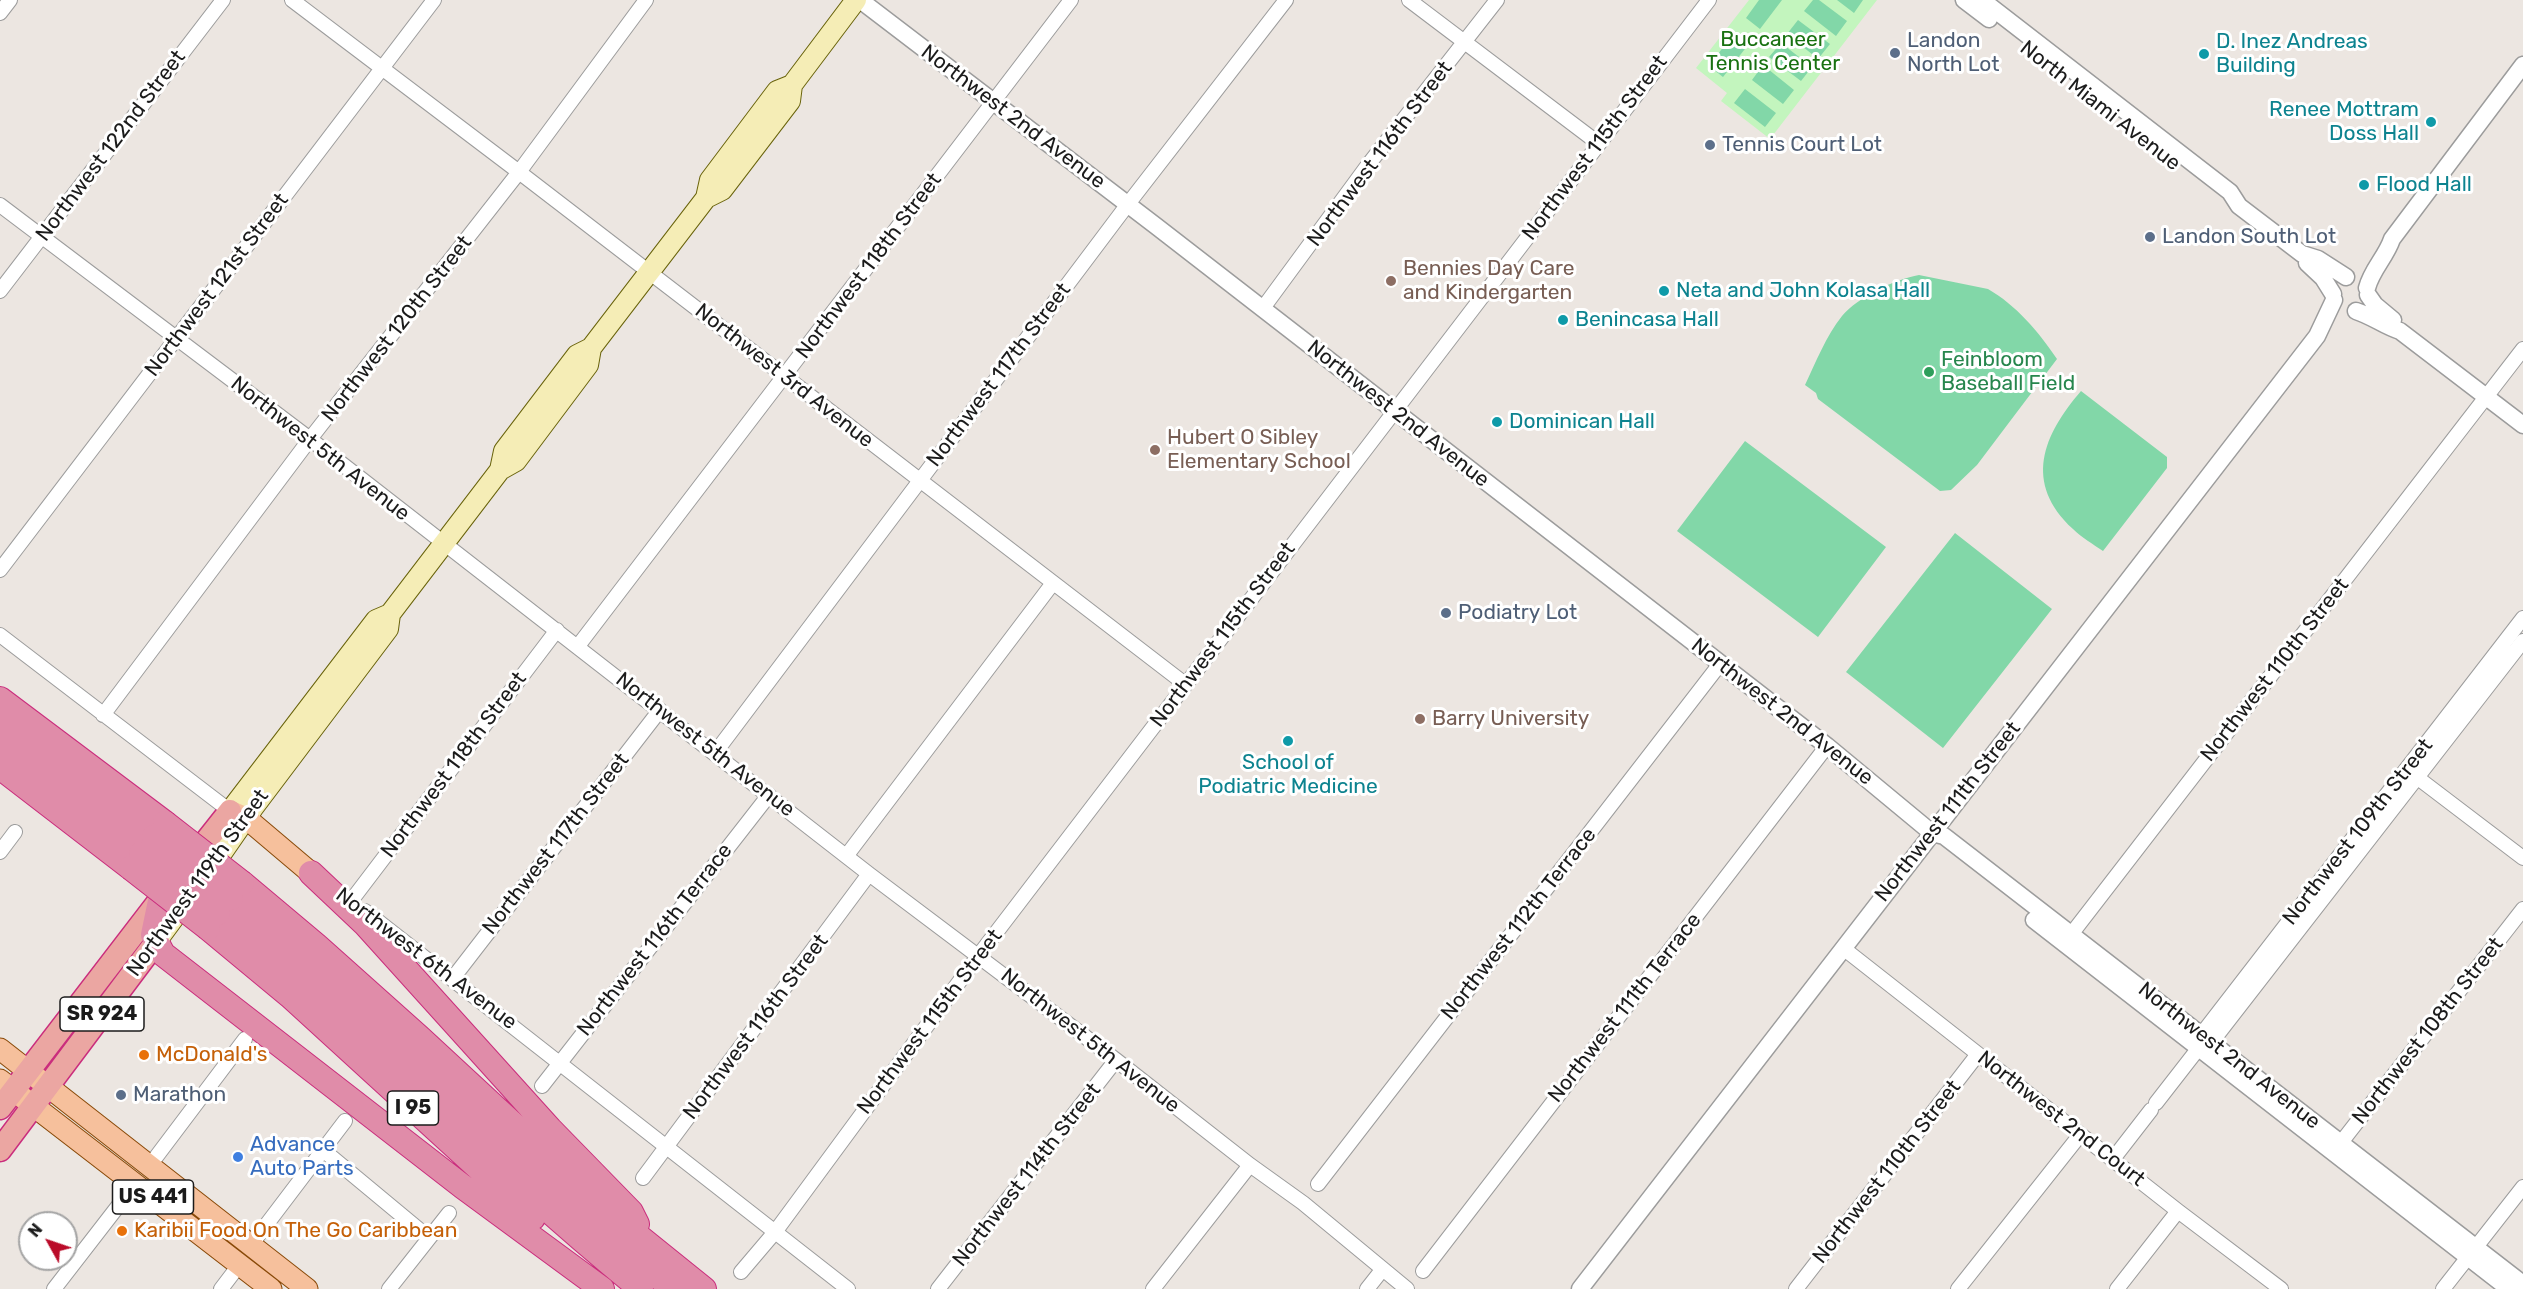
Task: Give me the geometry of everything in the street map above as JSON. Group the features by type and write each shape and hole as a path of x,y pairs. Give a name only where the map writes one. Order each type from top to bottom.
{"highway":[{"name":"I 95","path":"0,699 148,845 225,906 317,946 589,1195 704,1289"},
{"path":"0,719 148,845"},
{"path":"0,745 148,845"},
{"name":"I 95","path":"0,767 148,845 225,906 290,996 504,1193 616,1289"},
{"name":"Northwest 119th Street","path":"0,1108 7,1085 28,1071 160,901 238,815"},
{"path":"311,873 365,924 550,1129 631,1212 648,1244"},
{"path":"160,901 153,935 163,954 462,1186 602,1289"},
{"path":"225,906 315,995 542,1205 641,1289"},
{"path":"225,906 380,1026 529,1166 673,1289"},
{"name":"Northwest 119th Street","path":"0,1150 156,942"}],"main road":[{"name":"Northwest 119th Street","path":"156,942 238,815 376,620 390,614 500,470 516,460 588,365 591,348 706,198 710,180 777,91 792,85 858,0"},
{"name":"Northwest 6th Avenue","path":"238,815 311,873"},
{"name":"US 441","path":"0,1049 307,1289"},
{"name":"US 441","path":"7,1085 271,1289"},
{"path":"163,1204 182,1208 223,1240 251,1245"},
{"path":"240,1264 262,1268 290,1289"}],"street":[{"path":"0,13 10,0"},
{"name":"Northwest 122nd Street","path":"0,291 223,0"},
{"name":"Northwest 3rd Avenue","path":"292,0 1185,684"},
{"name":"Northwest 121st Street","path":"0,570 434,0"},
{"name":"Northwest 120th Street","path":"103,715 310,439 519,172 646,0"},
{"name":"Northwest 2nd Avenue","path":"858,0 1128,204 1827,746 1932,833 1936,844 2203,1042 2472,1252 2523,1284"},
{"name":"Northwest 118th Street","path":"578,646 1071,0"},
{"name":"Northwest 117th Street","path":"715,753 1128,204 1286,0"},
{"path":"1409,0 1598,143"},
{"name":"Northwest 116th Street","path":"1263,308 1368,165 1497,0"},
{"name":"Northwest 115th Street","path":"741,1272 775,1232 979,955 1708,0"},
{"name":"North Miami Avenue","path":"1971,1 2122,115 2230,192 2239,206 2302,254 2323,278 2334,297"},
{"path":"2523,65 2392,239 2350,277 2336,285 2334,297 2343,310 2370,315 2385,326 2400,331 2523,425"},
{"name":"Northwest 5th Avenue","path":"0,204 310,439 869,874 979,955 1355,1244 1382,1270 1407,1289"},
{"path":"2354,311 2364,304 2371,274 2388,251 2392,239"},
{"name":"North Miami Avenue","path":"2302,254 2318,259 2350,277"},
{"path":"2350,277 2361,281 2375,304 2392,318 2400,331"},
{"name":"Northwest 111th Street","path":"1580,1289 2317,336 2334,297"},
{"name":"Northwest 111th Street","path":"2317,336 2354,311"},
{"name":"Northwest 110th Street","path":"2067,939 2523,349"},
{"path":"847,855 1053,583"},
{"name":"Northwest 109th Street","path":"2113,1159 2484,680 2523,618"},
{"name":"Northwest 118th Street","path":"351,900 557,630"},
{"name":"Northwest 6th Avenue","path":"0,634 103,715 238,815"},
{"name":"Northwest 109th Street","path":"2484,680 2523,641"},
{"name":"Northwest 112th Terrace","path":"1318,1184 1720,664"},
{"name":"Northwest 117th Street","path":"453,978 660,710"},
{"name":"Northwest 111th Terrace","path":"1423,1271 1827,746"},
{"path":"2412,773 2523,858"},
{"name":"Northwest 116th Terrace","path":"542,1086 769,795"},
{"path":"0,852 15,832"},
{"name":"Northwest 6th Avenue","path":"311,873 351,900 453,978 848,1289"},
{"name":"Northwest 116th Street","path":"643,1178 869,874"},
{"name":"Northwest 108th Street","path":"2337,1148 2523,909"},
{"name":"Northwest 2nd Court","path":"1843,948 2080,1135 2281,1289"},
{"path":"150,1165 246,1039"},
{"name":"Northwest 110th Street","path":"1796,1289 1978,1054"},
{"name":"Northwest 114th Street","path":"938,1289 1116,1060"},
{"path":"251,1245 345,1121"},
{"path":"1958,1289 2080,1135"},
{"path":"323,1150 429,1238"},
{"path":"1154,1289 1250,1165"},
{"path":"54,1289 136,1183"},
{"path":"2443,1289 2523,1187"},
{"path":"2117,1289 2178,1211"},
{"path":"389,1289 449,1213"},
{"name":"Northwest 2nd Avenue","path":"2472,1252 2509,1289"},
{"path":"221,1289 240,1264"},
{"path":"1367,1289 1382,1270"}],"green space":[{"name":"Buccaneer Tennis Center","path":"1749,0 1877,0 1770,139 1721,101 1727,93 1696,68"},
{"path":"1759,0 1782,0 1760,29 1746,18"},
{"path":"1813,0 1819,0 1847,21 1836,36 1804,11"},
{"path":"1837,0 1863,0 1854,13"},
{"path":"1798,20 1830,44 1818,59 1787,34"},
{"path":"1733,34 1748,45 1723,77 1709,66"},
{"path":"1781,43 1812,67 1801,81 1769,57"},
{"path":"1763,65 1794,90 1783,104 1752,80"},
{"path":"1745,89 1776,113 1765,127 1734,103"},
{"name":"Feinbloom Baseball Field","path":"1919,275 1988,289 1998,295 2026,320 2057,359 1977,465 1951,490 1940,491 1818,399 1816,393 1805,385 1831,332 1849,309 1878,290 1899,280"},
{"path":"2081,391 2167,457 2167,468 2103,551 2076,532 2057,512 2048,494 2044,477 2044,459 2049,442 2057,425"},
{"path":"1745,441 1886,547 1818,637 1677,531"},
{"path":"1955,533 2052,609 1943,748 1846,672"}],"place":[{"name":"Landon North Lot","path":"1895,53"},
{"name":"D. Inez Andreas Building","path":"2204,54"},
{"name":"Renee Mottram Doss Hall","path":"2431,122"},
{"name":"Tennis Court Lot","path":"1710,145"},
{"name":"Flood Hall","path":"2364,185"},
{"name":"Landon South Lot","path":"2150,237"},
{"name":"Bennies Day Care and Kindergarten","path":"1391,281"},
{"name":"Neta and John Kolasa Hall","path":"1664,291"},
{"name":"Benincasa Hall","path":"1563,320"},
{"name":"Feinbloom Baseball Field","path":"1929,372"},
{"name":"Dominican Hall","path":"1497,422"},
{"name":"Hubert O Sibley Elementary School","path":"1155,450"},
{"name":"Podiatry Lot","path":"1446,613"},
{"name":"Barry University","path":"1420,719"},
{"name":"School of Podiatric Medicine","path":"1288,741"},
{"name":"McDonald's","path":"144,1055"},
{"name":"Marathon","path":"121,1095"},
{"name":"Advance Auto Parts","path":"238,1157"},
{"name":"Karibii Food On The Go Caribbean","path":"122,1231"}]}
